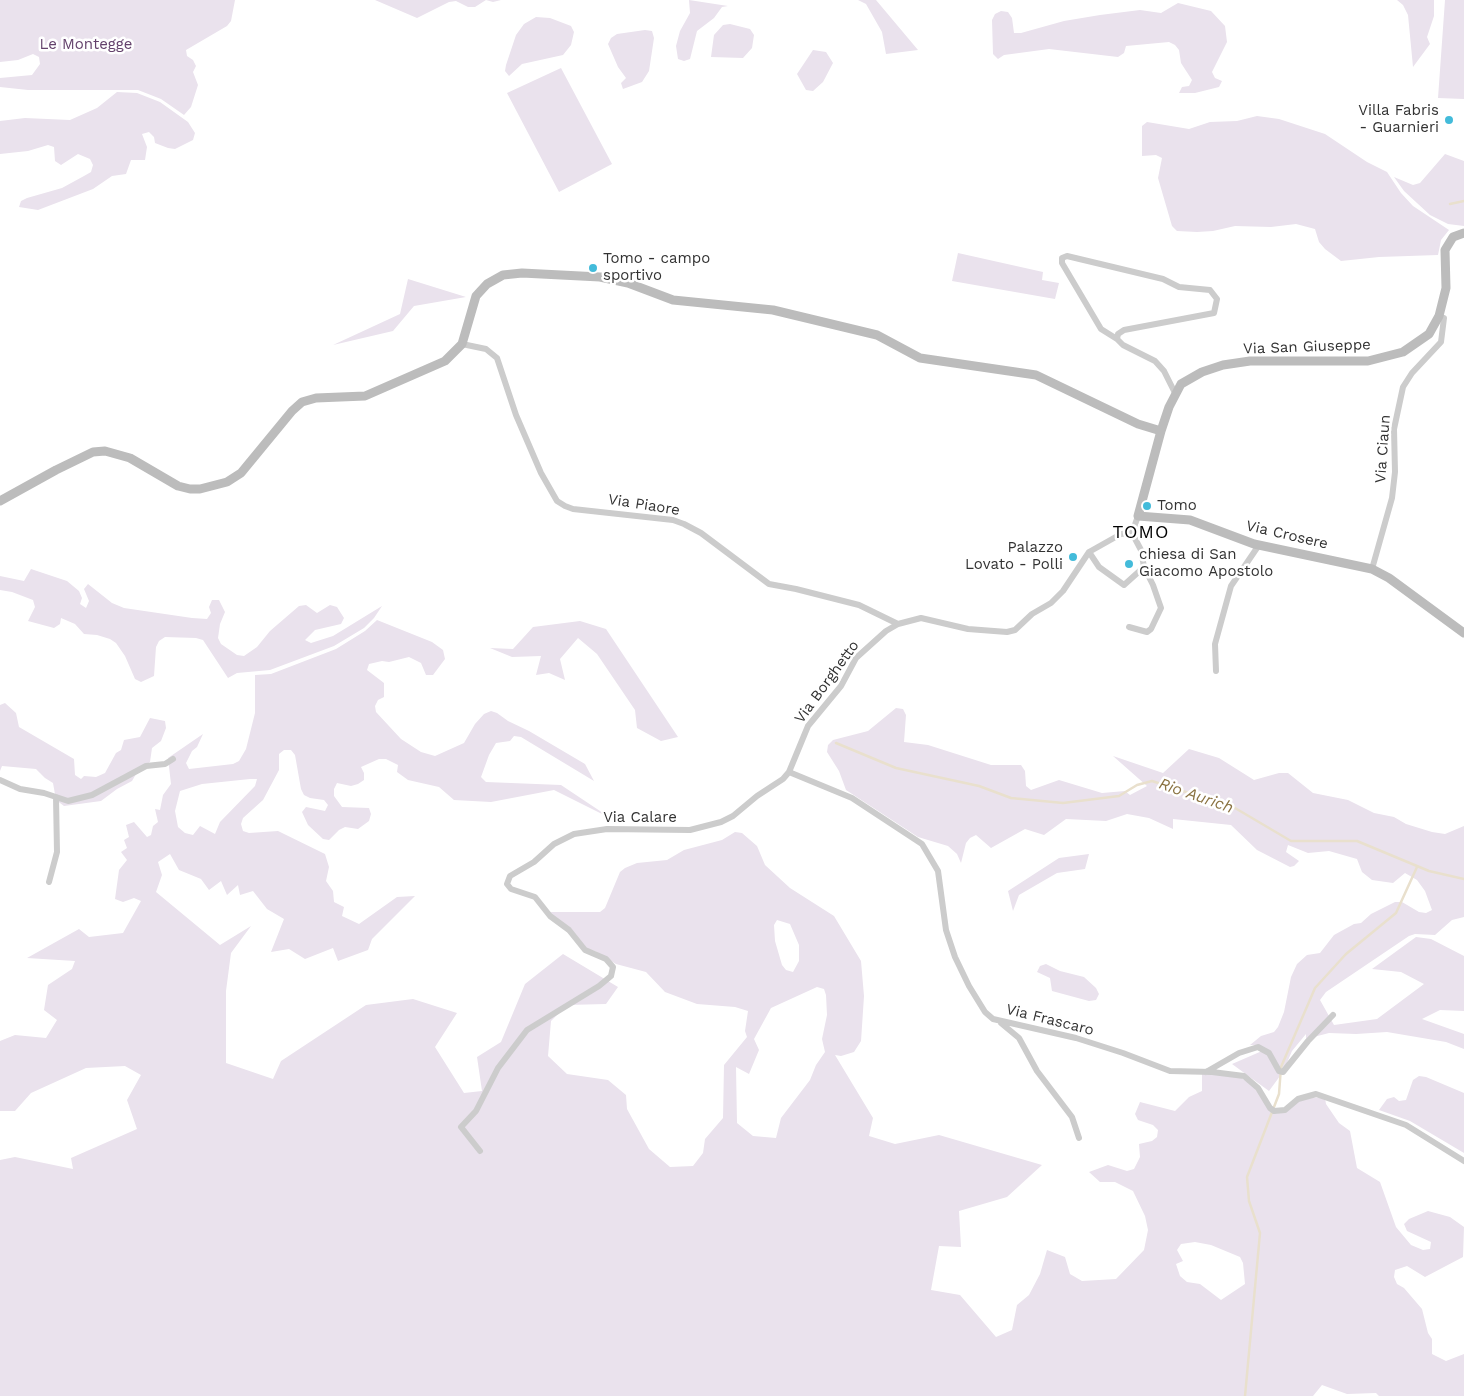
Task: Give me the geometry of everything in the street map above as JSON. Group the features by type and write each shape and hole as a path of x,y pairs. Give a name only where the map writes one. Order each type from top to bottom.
{"street":[{"name":"Via San Giuseppe","path":"1138,516 1161,432 1181,384 1202,372 1223,365 1250,361 1339,363 1368,361 1403,352 1429,334 1440,316 1446,288 1445,250 1453,237 1464,233"},
{"path":"1117,338 1118,334 1124,330 1214,313 1217,299 1210,290 1179,287 1163,279 1067,256 1062,258 1062,263 1101,329 1117,338 1131,350 1155,361 1164,371 1176,395"},
{"path":"0,501 93,452 105,451 130,458 178,486 200,489 227,482 240,473 292,411 302,402 316,398 365,396 445,361 462,344 476,296 487,284 503,275 522,273 600,277 628,283 673,300 773,310 877,335 920,358 1036,375 1138,424 1161,432"},
{"name":"Via Ciaun","path":"1372,569 1392,498 1395,472 1394,430 1403,387 1412,373 1441,342 1444,318 1440,316"},
{"name":"Via Piaore","path":"462,344 486,348 497,358 516,414 541,474 557,501 573,509 673,520 701,533 769,584 859,604 898,624"},
{"path":"1129,627 1146,632 1159,615 1161,608 1154,585 1144,567 1139,545 1132,533 1138,516"},
{"name":"Via Crosere","path":"1138,516 1190,520 1259,545 1372,569 1389,578 1464,633"},
{"name":"Via Borghetto","path":"789,772 808,726 841,686 856,658 875,639 898,624 921,618 968,629 1007,632 1015,630 1032,614 1051,603 1063,591 1090,552 1121,534 1132,533"},
{"path":"1216,671 1215,644 1231,586 1259,545"},
{"path":"1090,552 1099,566 1124,585 1144,567"},
{"path":"0,780 20,789 68,801 92,795 138,769 165,764 173,759"},
{"name":"Via Calare","path":"480,1152 461,1127 476,1111 498,1068 527,1030 599,986 611,976 612,967 606,959 585,950 569,930 550,916 534,897 511,889 507,884 510,876 534,862 554,844 574,834 607,829 684,831 721,822 733,816 757,796 777,785 789,772"},
{"name":"Via Frascaro","path":"789,772 852,798 922,844 938,870 946,930 955,957 977,999 993,1019 1076,1038 1170,1071 1232,1073 1250,1080 1274,1112 1285,1110 1298,1099 1316,1094 1406,1125 1464,1161"},
{"path":"49,882 57,852 56,798"},
{"path":"1205,1072 1239,1053 1258,1047 1269,1053 1278,1071 1284,1072 1308,1041 1333,1015"},
{"path":"993,1019 1019,1038 1036,1071 1072,1117 1079,1138"}],"green space":[{"name":"Le Montegge","path":"0,0 235,0 231,21 227,26 186,50 187,56 193,60 196,66 193,72 198,85 191,107 184,115 161,99 138,90 28,90 0,87 0,78 32,75 40,64 39,57 33,54 18,60 0,62"},
{"path":"375,0 486,0 475,7 468,7 456,1 449,2 417,18"},
{"path":"689,0 728,6 722,7 714,18 697,31 690,59 684,61 678,59 676,46 680,31 690,13"},
{"path":"858,0 876,0 918,50 886,54 882,32 866,4"},
{"path":"1397,0 1434,0 1434,16 1427,37 1430,44 1413,67 1408,15 1403,5"},
{"path":"1445,0 1464,0 1464,99 1438,98"},
{"path":"1178,3 1211,11 1225,26 1227,42 1212,72 1215,78 1222,81 1219,87 1195,93 1179,93 1182,87 1189,86 1192,80 1181,63 1179,50 1169,42 1126,46 1124,53 1118,57 1049,49 1004,55 998,59 993,54 992,20 995,14 1001,11 1008,12 1012,18 1014,33 1021,33 1064,21 1100,15 1140,10 1161,13"},
{"path":"536,17 550,18 571,26 574,32 571,45 563,55 522,64 509,76 505,71 506,65 516,35 524,24"},
{"path":"730,24 750,29 754,35 752,48 743,58 711,57 714,35 723,25"},
{"path":"645,30 652,31 654,38 649,71 642,82 623,89 621,83 626,78 618,67 608,44 611,38 617,34"},
{"path":"813,50 826,52 833,63 823,82 813,91 806,90 797,74"},
{"path":"561,68 612,164 559,192 507,93"},
{"path":"117,92 137,93 160,102 188,122 195,133 193,140 175,149 155,143 154,137 149,132 142,134 147,147 145,160 131,160 126,174 112,176 93,189 38,210 19,207 21,201 27,198 62,188 84,176 91,172 93,165 90,159 78,154 61,165 55,161 54,147 48,145 28,151 0,154 0,121 25,118 70,120 97,108"},
{"path":"1257,116 1279,119 1325,134 1367,162 1387,172 1401,193 1413,206 1449,230 1441,240 1438,255 1379,257 1341,261 1319,242 1315,229 1296,224 1271,227 1235,226 1213,231 1197,232 1177,231 1172,226 1158,178 1162,158 1156,155 1142,156 1142,126 1147,122 1189,129 1210,122 1237,121"},
{"path":"1445,154 1464,161 1464,226 1448,224 1430,215 1404,191 1394,177 1413,185 1420,183"},
{"path":"958,253 1043,272 1042,280 1059,283 1055,299 952,281"},
{"path":"408,279 466,297 414,306 393,331 333,345 400,314"},
{"path":"31,569 67,581 79,591 82,598 80,604 86,608 89,601 84,589 88,584 112,603 124,608 192,618 207,619 211,613 209,607 212,600 219,600 225,612 220,624 218,638 221,644 237,655 244,656 257,647 270,631 299,606 306,605 317,613 330,605 337,607 344,618 341,624 315,630 305,640 311,643 333,636 382,606 364,628 334,646 270,670 237,673 228,678 203,640 165,637 159,641 156,647 154,676 141,682 135,679 125,656 116,643 110,639 84,634 75,624 61,618 60,624 54,628 28,621 35,607 33,600 12,592 0,590 0,576 24,581"},
{"path":"377,620 432,642 443,650 445,659 433,675 426,675 421,663 409,657 369,664 367,670 384,683 384,697 378,700 375,706 376,712 401,739 421,752 435,756 464,743 475,724 484,714 491,711 497,713 585,764 594,781 521,737 514,736 510,741 496,743 489,755 481,777 486,782 561,785 612,819 554,790 491,802 454,800 439,787 408,780 397,772 398,765 386,759 379,759 361,767 364,773 364,780 358,784 351,786 337,783 334,789 334,796 342,807 369,808 371,814 369,821 358,829 345,827 329,840 323,839 308,825 302,812 306,807 325,811 328,805 324,800 304,795 301,789 295,755 291,750 284,750 279,754 279,770 263,800 243,818 241,824 243,831 249,833 278,831 325,854 329,867 326,881 333,891 334,902 344,907 342,916 359,924 397,897 415,896 372,939 368,950 338,961 333,948 305,959 289,949 271,952 284,919 267,909 253,891 240,895 238,885 227,895 221,881 209,890 201,879 179,870 170,854 158,862 162,875 156,892 220,945 251,926 231,953 226,991 226,1063 273,1079 281,1061 366,1005 413,999 457,1013 435,1047 464,1093 482,1091 477,1057 501,1042 525,984 563,954 618,987 606,1004 567,1005 551,1021 548,1056 567,1074 608,1080 626,1095 627,1109 649,1149 670,1167 693,1166 703,1153 705,1139 723,1118 724,1065 747,1037 745,1031 748,1011 735,1007 697,1004 665,992 646,972 616,964 595,951 585,950 547,912 600,912 605,908 620,872 625,868 637,863 667,860 684,850 722,840 735,832 742,833 757,846 765,865 790,888 834,916 861,961 864,996 861,1041 854,1052 841,1056 835,1055 873,1118 869,1136 895,1144 939,1135 1042,1165 1007,1197 959,1211 961,1247 939,1246 931,1290 960,1295 996,1337 1012,1330 1017,1305 1029,1295 1040,1274 1047,1250 1065,1257 1070,1274 1082,1281 1116,1279 1144,1250 1148,1230 1145,1216 1133,1191 1115,1182 1100,1182 1089,1172 1108,1165 1127,1171 1134,1169 1140,1157 1139,1144 1152,1141 1157,1137 1158,1130 1153,1125 1138,1120 1135,1114 1140,1102 1175,1111 1189,1097 1202,1091 1202,1071 1233,1073 1251,1084 1276,1113 1307,1097 1325,1098 1326,1104 1339,1123 1350,1131 1357,1168 1380,1182 1396,1227 1411,1245 1423,1250 1430,1249 1431,1242 1407,1231 1404,1224 1409,1219 1428,1211 1450,1217 1464,1227 1463,1257 1425,1277 1407,1266 1395,1270 1394,1277 1397,1284 1404,1288 1422,1309 1428,1333 1432,1339 1432,1354 1446,1361 1464,1354 1464,1396 1347,1394 1322,1385 1313,1396 0,1396 0,1160 15,1157 73,1169 71,1158 137,1129 127,1100 141,1075 125,1066 86,1068 31,1093 15,1111 0,1111 0,1041 15,1035 46,1038 57,1020 44,1010 48,985 72,969 75,961 27,958 79,929 89,937 123,933 141,901 134,898 123,902 115,899 119,870 127,860 121,852 127,848 124,840 129,837 126,825 134,822 147,837 151,835 153,826 158,822 155,809 160,810 163,795 171,784 168,758 203,734 186,763 189,769 233,764 239,761 246,749 255,713 255,675 271,674 336,649 365,631","holes":["250,779 257,779 255,786 220,822 215,834 200,826 193,835 185,833 178,827 175,811 180,791 202,784","777,920 790,924 799,945 799,961 793,972 786,970 782,965 775,941 774,925","817,987 824,989 826,995 827,1015 822,1039 825,1052 816,1065 810,1080 781,1118 776,1138 753,1136 737,1123 736,1067 749,1074 759,1050 754,1039 771,1008","1195,1242 1211,1245 1240,1257 1243,1263 1245,1284 1221,1300 1200,1284 1187,1282 1180,1276 1176,1264 1183,1261 1177,1250 1181,1244"]},
{"path":"580,621 606,629 678,737 661,741 637,728 635,710 597,654 578,638 560,659 565,680 549,673 536,675 541,656 512,657 490,648 513,649 533,627"},
{"path":"5,703 16,713 19,727 74,759 75,775 81,779 84,776 96,777 105,773 116,753 121,750 124,740 140,737 150,718 165,721 166,728 161,741 152,748 150,762 139,769 132,781 101,801 64,806 56,800 53,783 36,769 2,766 0,771 0,705"},
{"path":"896,708 903,709 906,715 904,742 928,745 991,765 1021,765 1025,771 1026,786 1031,790 1059,780 1102,793 1125,791 1130,795 1147,786 1113,756 1163,773 1189,749 1219,758 1254,780 1279,773 1288,773 1313,793 1348,800 1374,813 1394,817 1406,824 1432,832 1445,834 1464,826 1464,917 1452,920 1435,935 1415,934 1409,936 1326,992 1320,1000 1334,1025 1377,1019 1424,984 1401,972 1372,969 1416,937 1431,939 1464,956 1464,1011 1440,1010 1422,1019 1464,1034 1464,1049 1446,1042 1387,1032 1329,1033 1306,1039 1306,1034 1292,1051 1283,1072 1269,1091 1232,1064 1262,1051 1256,1045 1250,1045 1261,1036 1274,1032 1278,1027 1284,1012 1291,977 1297,964 1307,955 1320,953 1334,935 1354,924 1361,923 1371,914 1395,902 1402,902 1419,912 1426,913 1432,910 1425,891 1417,880 1405,873 1393,883 1372,880 1362,872 1357,859 1329,851 1308,853 1288,845 1286,852 1299,861 1290,867 1257,850 1231,825 1173,819 1173,829 1149,818 1127,814 1106,821 1066,819 1044,835 1025,829 991,848 976,835 966,843 961,863 957,854 948,846 918,837 846,790 839,771 827,752 828,745 833,740 868,731"},
{"path":"1089,854 1085,869 1057,873 1019,895 1013,911 1008,891 1059,858"},
{"path":"1046,964 1060,971 1084,977 1096,988 1099,994 1096,1000 1089,1001 1052,991 1050,978 1037,972 1040,966"},
{"path":"1419,1076 1426,1077 1464,1093 1464,1153 1410,1121 1379,1110 1387,1099 1394,1097 1399,1101 1406,1100 1413,1080"}],"waterway":[{"path":"1450,204 1464,201"},
{"name":"Rio Aurich","path":"836,743 896,768 979,786 1011,798 1063,803 1119,796 1137,785 1152,781 1235,808 1291,841 1357,841 1429,871 1464,879"},
{"path":"1245,1396 1260,1233 1249,1201 1247,1177 1279,1094 1281,1067 1315,988 1346,954 1396,913 1417,867"}],"place":[{"name":"Villa Fabris - Guarnieri","path":"1449,120"},
{"name":"Tomo - campo sportivo","path":"593,268"},
{"name":"Tomo","path":"1147,506"},
{"name":"Palazzo Lovato - Polli","path":"1073,557"},
{"name":"chiesa di San Giacomo Apostolo","path":"1129,564"}],"district":[{"name":"TOMO","path":"1141,533"}]}
